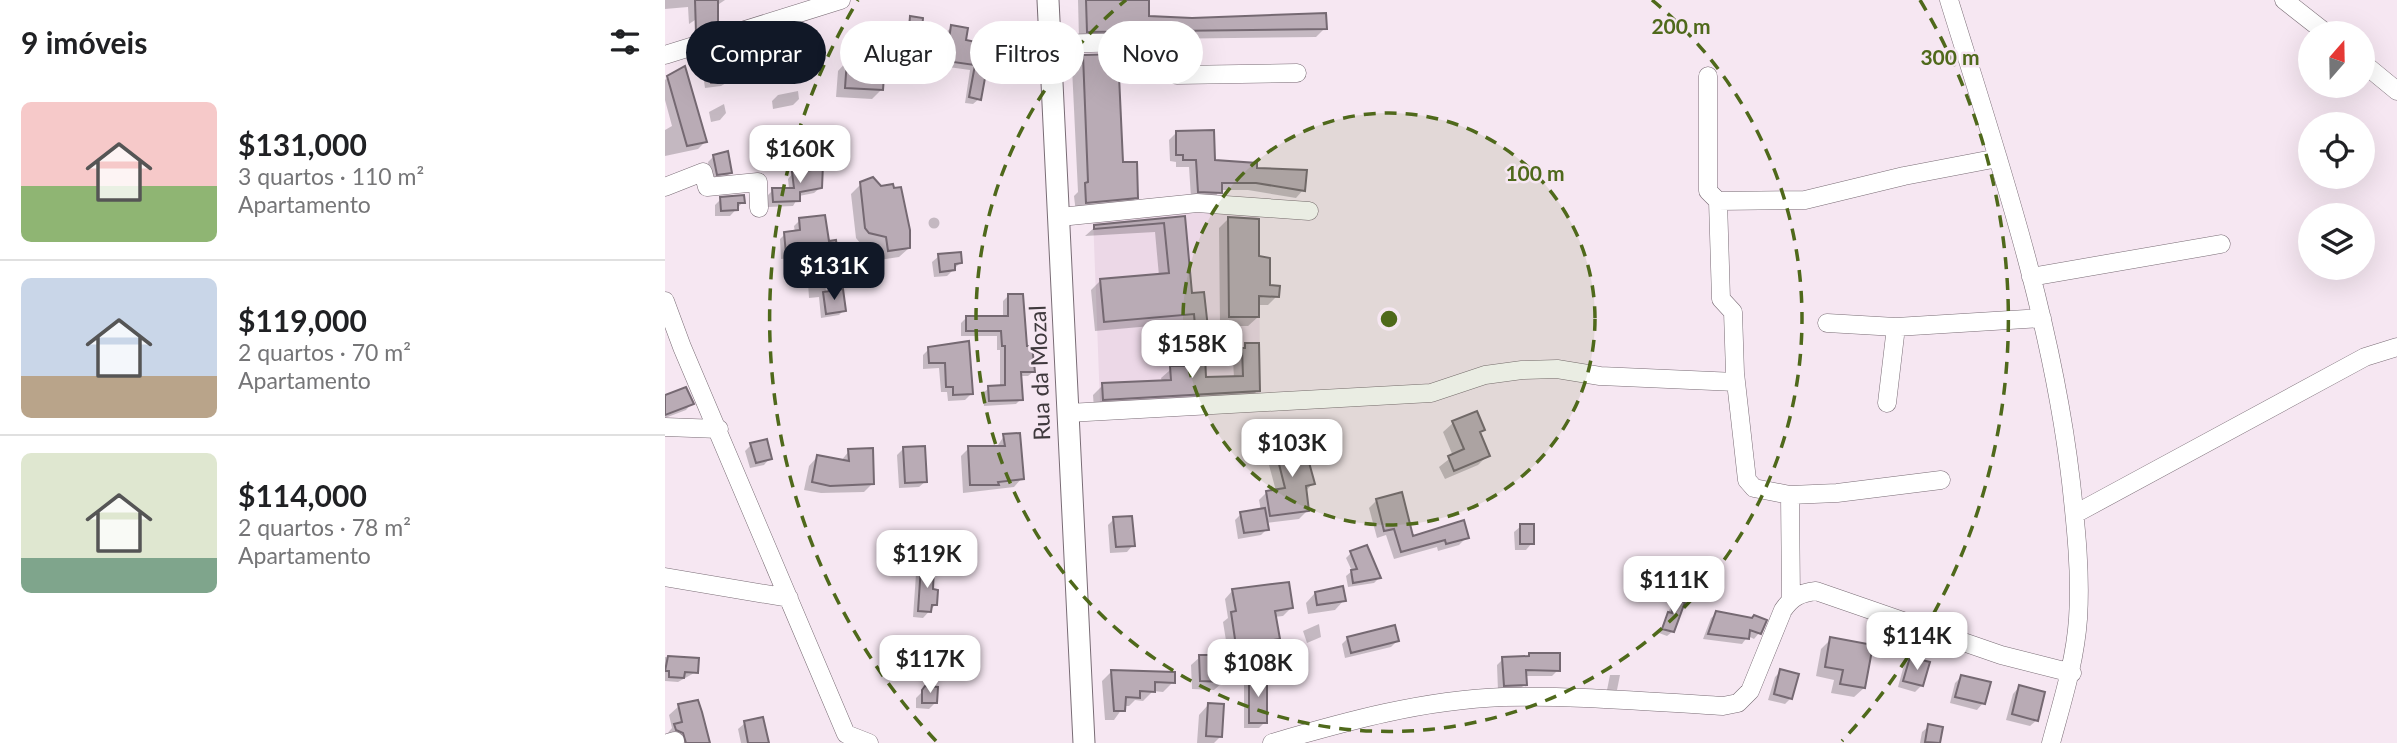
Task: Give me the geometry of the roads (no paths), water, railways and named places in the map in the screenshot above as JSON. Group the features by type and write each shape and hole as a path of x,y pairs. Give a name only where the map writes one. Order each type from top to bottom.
{"main road":[{"name":"Rua da Mozal","path":"1048,0 1049,21"},
{"name":"Rua da Mozal","path":"1053,84 1084,743"}],"street":[{"path":"665,55 841,0"},
{"path":"1949,0 1998,158 2031,277 2062,408 2075,514 2078,619 2072,673 2051,743"},
{"path":"2284,0 2311,21"},
{"path":"1084,43 1171,41 1176,46 1177,75 1297,73"},
{"path":"2375,73 2397,91"},
{"path":"1708,76 1708,191 1718,201 1721,299 1733,312 1736,382 1747,480 1754,488 1790,495 1837,493 1941,480"},
{"path":"1718,201 1805,200 1904,176 1998,158"},
{"path":"665,187 703,172 706,187 758,182 759,208"},
{"path":"1060,218 1197,202 1309,211"},
{"path":"2031,277 2221,244"},
{"path":"665,301 846,734 869,743"},
{"path":"1827,323 1896,327 2042,318"},
{"path":"1887,404 1896,327"},
{"path":"2075,514 2365,357 2397,347"},
{"path":"1068,413 1431,393 1485,375 1522,370 1565,369 1600,376 1736,382"},
{"path":"665,427 719,429"},
{"path":"1790,495 1791,599"},
{"path":"665,577 789,598"},
{"path":"1272,743 1356,718 1420,705 1500,697 1566,697 1723,706 1738,703 1751,691 1783,610 1791,599 1803,592 1816,591 2001,654 2072,673"}]}
